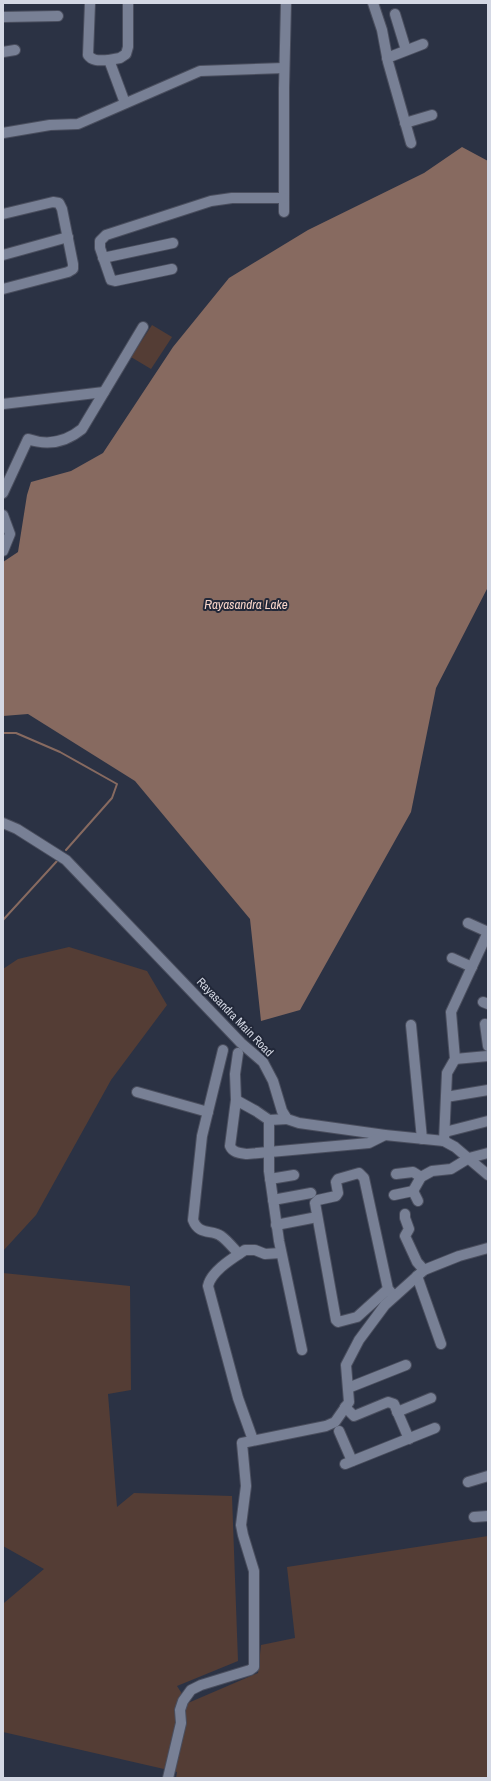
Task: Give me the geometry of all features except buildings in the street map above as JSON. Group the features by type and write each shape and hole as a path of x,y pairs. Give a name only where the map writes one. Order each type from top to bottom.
{"street":[{"path":"90,3 88,55 94,60 120,58 126,54 128,46 128,3"},
{"path":"284,212 284,68 286,3"},
{"path":"374,3 410,143"},
{"path":"395,14 406,50"},
{"path":"3,17 58,16"},
{"path":"387,58 424,44"},
{"path":"3,52 15,50"},
{"path":"109,60 125,103"},
{"path":"3,133 50,125 78,124 200,71 284,68"},
{"path":"405,123 432,115"},
{"path":"172,269 115,281 111,280 103,258 100,241 106,235 211,201 232,198 284,198"},
{"path":"3,214 53,202 59,203 62,209 68,237 73,269 68,272 3,289"},
{"path":"3,255 68,237"},
{"path":"103,258 173,244"},
{"path":"3,492 28,439 47,443 60,441 72,437 82,430 143,327"},
{"path":"3,404 104,392"},
{"path":"3,515 10,534 3,551"},
{"name":"Rayasandra Main Road","path":"3,823 17,829 66,860 241,1043 263,1062 273,1081 282,1111 287,1119"},
{"path":"468,924 488,932 451,1012 455,1059 447,1073 445,1137 488,1175"},
{"path":"452,958 472,967"},
{"path":"485,1024 488,1046"},
{"path":"411,1025 422,1139"},
{"path":"223,1050 202,1136 193,1220 195,1225 203,1231 220,1235 240,1254"},
{"path":"238,1053 235,1074 236,1100 230,1146 231,1149 237,1153 247,1154 369,1143 385,1135"},
{"path":"455,1059 488,1056"},
{"path":"446,1097 488,1090"},
{"path":"137,1092 208,1112"},
{"path":"236,1100 256,1110 269,1120 287,1119 299,1123 422,1139 445,1137 488,1121"},
{"path":"269,1120 270,1179 276,1225 302,1350"},
{"path":"396,1174 415,1171 451,1169 469,1158 488,1153"},
{"path":"415,1171 413,1191 418,1201"},
{"path":"168,1778 181,1723 180,1710 183,1701 191,1690 200,1685 250,1670 254,1667 254,1571 243,1535 242,1525 246,1486 242,1443 326,1426 335,1422 349,1402 346,1365 358,1340 369,1327 391,1293 364,1178 359,1173 338,1179 336,1182 338,1193 336,1196 318,1200 315,1203 336,1320 338,1322 357,1317 391,1293 421,1273 459,1256 488,1248"},
{"path":"270,1179 294,1175"},
{"path":"394,1195 413,1191"},
{"path":"273,1200 311,1193"},
{"path":"405,1214 409,1229 405,1236 421,1273 440,1344"},
{"path":"276,1225 312,1218"},
{"path":"253,1440 238,1398 208,1286 209,1280 245,1250 255,1250 265,1254 281,1253"},
{"path":"357,1317 369,1327"},
{"path":"348,1388 406,1365"},
{"path":"397,1412 431,1398"},
{"path":"346,1407 354,1416 388,1402 394,1404 409,1439"},
{"path":"339,1431 349,1462 435,1428"},
{"path":"468,1482 488,1476"},
{"path":"474,1517 488,1516"}],"shaded area":[{"path":"152,325 172,337 151,369 131,357"},
{"path":"69,947 147,971 167,1005 111,1080 36,1215 3,1251 3,969 18,959"},
{"path":"3,1273 130,1286 131,1390 108,1394 117,1507 134,1493 232,1496 238,1661 177,1686 188,1703 258,1673 261,1645 295,1638 287,1567 488,1536 488,1778 176,1778 177,1772 3,1732 4,1603 44,1569 3,1546"}],"water":[{"name":"Rayasandra Lake","path":"462,147 488,161 488,587 436,688 411,812 300,1010 261,1021 250,919 135,781 28,714 3,716 3,562 18,552 27,495 31,482 71,471 103,453 173,347 229,278 308,230 424,173"}],"waterway":[{"path":"3,733 16,733 60,752 117,784 112,798 66,850"},
{"path":"3,920 57,861"}]}
